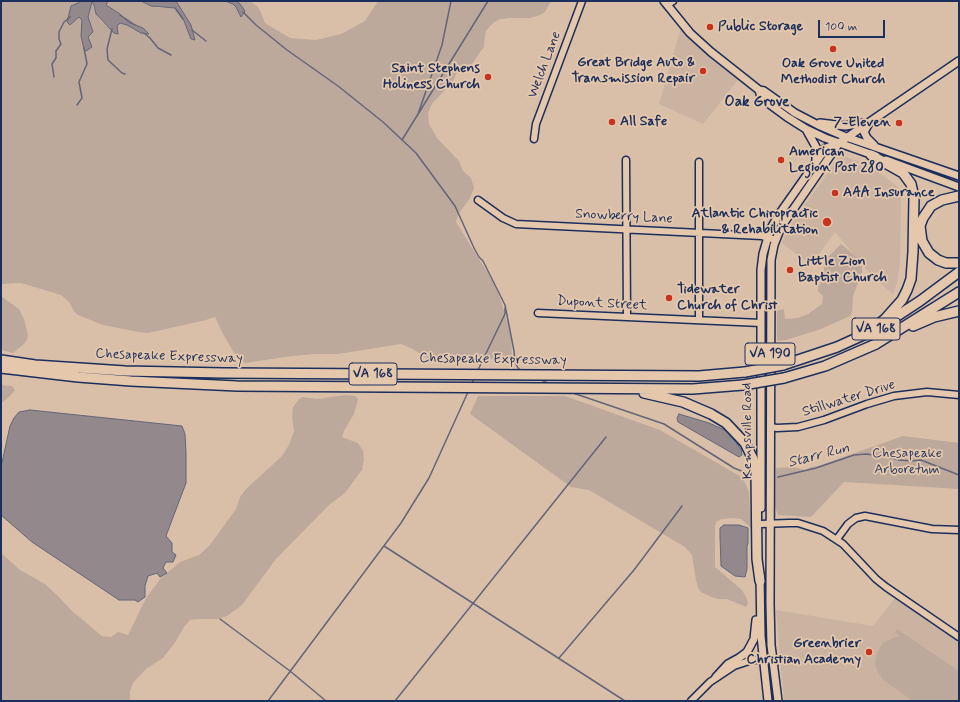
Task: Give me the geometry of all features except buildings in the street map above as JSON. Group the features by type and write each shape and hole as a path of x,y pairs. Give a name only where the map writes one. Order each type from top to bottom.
{"highway":[{"path":"866,334 885,319 902,300 911,279 914,197 911,184 903,174 874,151"},
{"path":"959,196 942,200 931,206 923,218 920,226 922,241 929,254 946,263 959,263"},
{"name":"Chesapeake Expressway","path":"1,360 35,365 126,371 216,373 699,376 745,372 783,365 837,347 866,334 920,301 959,272"},
{"name":"Chesapeake Expressway","path":"1,368 78,377 204,385 693,389 743,385 784,378 832,363 862,351 894,334 959,292"},
{"path":"894,334 934,317 959,311"},
{"path":"565,388 634,392 657,395 683,402 702,410 719,418 733,429 749,450 753,459 756,473 757,553 760,581"}],"main road":[{"path":"668,2 678,19 698,40 759,90 764,91 789,109 808,121 874,151 959,186"},
{"name":"VA 190","path":"839,143 869,121 959,61"},
{"path":"759,90 761,97 768,103 806,129 839,143 874,151 959,176"},
{"path":"808,121 841,126 869,121"},
{"path":"869,121 864,132 874,151"},
{"path":"806,129 816,146 816,161"},
{"name":"Kempsville Road","path":"768,701 762,658 760,597 762,262 767,237 778,216 826,148 839,143"},
{"name":"Kempsville Road","path":"778,701 773,658 770,604 770,268 772,252 785,221 839,143"},
{"path":"761,394 764,401 766,422 770,427"},
{"path":"716,677 728,664 744,655 752,644 755,635 755,622 760,597"}],"street":[{"name":"Welch Lane","path":"534,139 536,124 582,1"},
{"path":"626,160 627,318"},
{"path":"699,162 699,320"},
{"name":"Snowberry Lane","path":"478,200 503,218 516,224 767,237 776,240"},
{"name":"Dupont Street","path":"538,313 761,323"},
{"name":"Stillwater Drive","path":"770,427 798,427 824,420 894,396 926,392 959,395"},
{"path":"837,539 848,524 856,518 865,516 932,529 959,530"},
{"path":"761,524 789,522 803,524 823,531 837,539 886,587 959,636"},
{"path":"691,701 716,677 743,663 762,658 773,658"}],"shaded area":[{"path":"81,1 108,1 106,5 120,14 128,22 143,28 149,34 141,33 127,25 120,23 117,26 118,34 114,33 96,14 92,2 88,17 93,32 88,37 92,47 86,51 84,49 81,36 82,20 79,17 70,25 67,22 71,6"},
{"path":"141,1 176,1 191,25 195,40 191,39 184,21 175,8 151,6"},
{"path":"225,1 236,1 240,4 245,11 241,17 233,4"},
{"path":"682,24 741,76 703,124 659,104"},
{"path":"839,157 846,157 876,167 880,173 898,187 901,197 900,264 897,283 893,294 871,275 835,232 811,265 782,243 786,233 797,216"},
{"path":"30,410 182,426 185,434 186,483 166,536 172,543 172,552 176,555 173,562 166,562 163,568 167,573 160,577 157,573 148,576 145,586 145,597 138,602 135,600 119,600 32,542 1,515 1,467 10,426 19,412"},
{"path":"679,414 709,423 727,431 741,449 742,455 739,457 678,422 677,418"},
{"path":"724,525 739,525 748,528 747,569 745,577 735,576 721,566 720,528"},
{"name":"Greenbrier Christian Academy","path":"895,598 959,641 959,701 784,701 776,610 873,626"}],"green space":[{"path":"1,1 81,1 71,7 67,22 70,25 79,17 83,24 81,36 88,37 93,32 88,17 92,2 96,14 100,20 114,33 118,33 117,26 120,23 127,25 134,30 143,28 128,23 120,14 106,5 108,1 141,1 151,6 159,8 171,7 178,11 189,32 189,36 195,39 191,25 176,1 225,1 236,7 241,17 240,4 236,1 250,1 259,8 265,23 290,38 316,40 341,34 365,21 378,1 551,1 545,12 540,15 530,18 508,18 498,20 493,23 486,31 484,47 472,64 466,65 457,72 453,81 432,104 428,113 429,124 437,138 459,161 463,171 471,178 474,188 470,198 458,215 456,222 492,280 500,298 511,335 512,355 505,361 496,359 457,357 437,359 427,358 411,348 401,344 338,354 314,354 245,363 237,358 215,317 147,333 138,332 103,325 78,315 69,302 61,295 21,283 1,284"},
{"path":"841,244 860,261 862,267 862,272 853,296 852,313 850,316 821,329 786,340 777,341 777,311 784,309 785,319 798,318 808,314 822,304 823,296 818,291 818,287 821,282 824,268 828,257"},
{"path":"1,296 19,309 24,319 28,335 24,344 13,353 1,350"},
{"path":"1,385 12,386 15,390 1,403"},
{"path":"346,395 355,396 358,399 354,414 342,437 358,443 363,451 364,460 362,470 345,493 329,505 276,559 242,605 227,616 218,619 190,620 163,658 146,669 133,683 130,691 130,701 1,701 1,553 20,570 45,584 72,611 102,636 111,637 118,632 128,635 146,598 161,578 180,562 199,555 210,545 236,509 240,497 246,489 281,457 289,445 294,431 292,417 293,407 299,399 303,397 317,399"},
{"path":"478,396 565,396 660,430 743,478 749,492 751,528 741,519 733,518 717,521 715,526 715,567 742,590 748,603 746,607 727,599 711,597 701,592 698,588 696,580 692,555 685,547 589,490 571,487 470,414"},
{"name":"Chesapeake Arboretum","path":"903,436 959,443 959,489 844,482 811,517 778,515 775,504 776,468 794,467 805,470"},
{"path":"897,629 959,671 959,701 913,701 883,680 875,664 877,653 883,643 900,636 895,633"}],"waterway":[{"path":"418,114 442,45 451,1"},
{"path":"402,140 488,1"},
{"path":"175,8 183,19"},
{"path":"243,12 256,25 287,50 338,86 383,122 416,153 455,206 474,248 483,261 505,305 515,362 518,368 522,371"},
{"path":"120,15 135,25"},
{"path":"54,77 52,64 56,58 56,51 61,44 59,32 64,22 70,17"},
{"path":"112,29 107,49 108,60 125,74"},
{"path":"192,30 206,41"},
{"path":"144,33 158,48 171,55"},
{"path":"77,105 82,98 79,82 87,64 84,48"},
{"path":"478,370 505,314 505,308"},
{"path":"472,383 474,379"},
{"path":"539,379 550,384"},
{"path":"268,701 401,523 429,478 468,392"},
{"path":"570,392 664,424 734,468 751,475"},
{"path":"395,701 606,437"},
{"name":"Starr Run","path":"778,477 816,468 854,455 866,454 899,460 921,460 959,475"},
{"path":"559,658 634,570 682,506"},
{"path":"384,546 625,701"},
{"path":"220,619 290,671 326,701"}],"place":[{"name":"Public Storage","path":"710,27"},
{"name":"Oak Grove United Methodist Church","path":"833,49"},
{"name":"Great Bridge Auto & Transmission Repair","path":"703,71"},
{"name":"Saint Stephens Holiness Church","path":"488,77"},
{"name":"All Safe","path":"612,122"},
{"name":"7-Eleven","path":"899,123"},
{"name":"American Legion Post 280","path":"781,160"},
{"name":"AAA Insurance","path":"835,193"},
{"name":"Atlantic Chiropractic & Rehabilitation","path":"827,222"},
{"name":"Little Zion Baptist Church","path":"790,270"},
{"name":"Tidewater Church of Christ","path":"669,298"},
{"name":"Greenbrier Christian Academy","path":"869,652"}],"district":[{"name":"Oak Grove","path":"757,103"}]}
